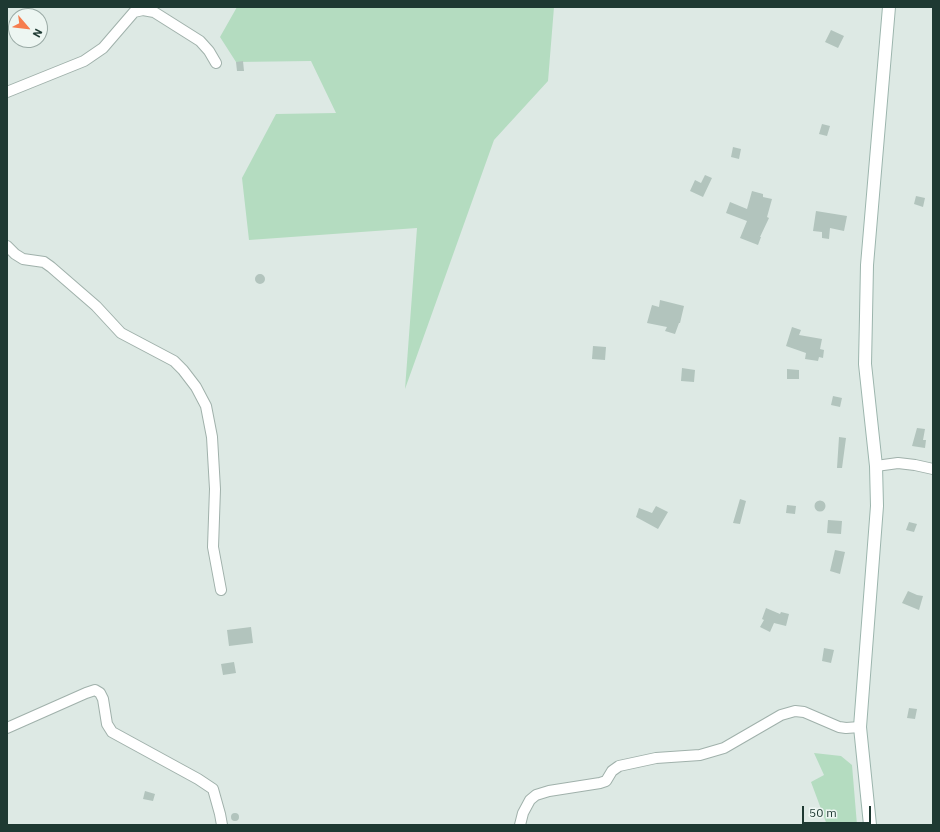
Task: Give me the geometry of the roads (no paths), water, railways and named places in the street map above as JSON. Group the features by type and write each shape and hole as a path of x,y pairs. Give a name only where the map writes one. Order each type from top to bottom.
{"street":[{"path":"870,825 860,727 878,506 876,466 865,364 867,265 889,7"},
{"path":"7,92 84,61 103,48 134,12 142,10 154,12 200,41 209,51 216,63"},
{"path":"7,246 23,259 44,262 51,267 96,306 121,333 174,361 196,386 206,406 212,437 215,489 213,547 221,590"},
{"path":"876,466 898,463 933,469"},
{"path":"7,728 95,690 100,693 104,699 107,724 112,732 198,779 213,789 222,825"},
{"path":"520,825 523,813 530,800 536,795 548,791 606,781 612,771 619,766 656,758 700,755 724,748 781,715 794,711 804,712 839,727 860,727"}]}
